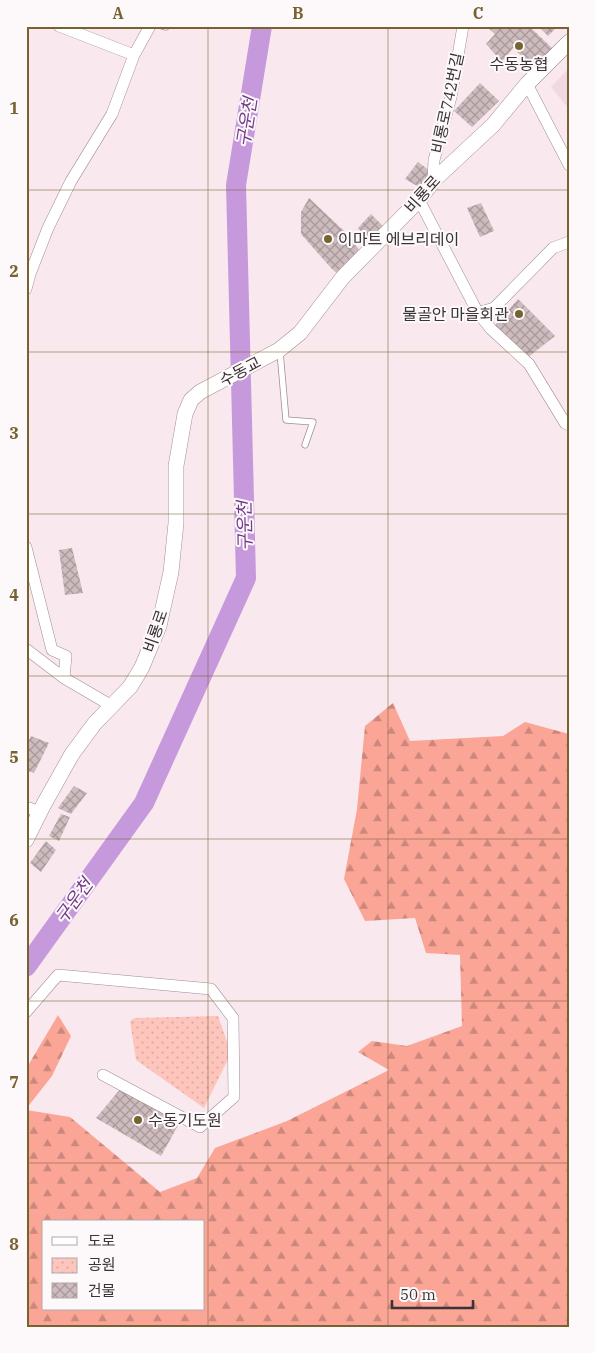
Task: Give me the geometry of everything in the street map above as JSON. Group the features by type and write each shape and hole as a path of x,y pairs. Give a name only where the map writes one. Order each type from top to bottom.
{"main road":[{"name":"비룡로","path":"280,350 300,333 343,277 419,200 433,181 493,125 527,84 569,42"},
{"name":"수동교","path":"200,392 280,350"},
{"name":"비룡로","path":"26,840 33,810 95,723 130,687 142,668 159,626 171,572 176,523 176,466 184,414 191,400 200,392"}],"street":[{"path":"59,26 134,55"},
{"path":"26,289 48,228 71,181 112,114 134,55 150,26"},
{"name":"비룡로742번길","path":"433,181 434,160 451,96 463,26"},
{"path":"527,84 569,165"},
{"path":"419,200 478,313 491,329 529,364 565,423 569,425"},
{"path":"478,313 494,308 553,248 569,242"},
{"path":"26,547 52,650 66,656 64,678"},
{"path":"26,650 64,678 112,706"},
{"path":"26,1012 58,975 211,989 233,1018 234,1096 200,1128 103,1075"}],"lane":[{"path":"280,350 286,420 313,422 305,445"}],"shaded area":[{"path":"569,68 569,109 551,87"}],"green space":[{"path":"393,703 410,741 503,736 525,722 569,734 569,1327 26,1327 26,1110 70,1117 160,1192 197,1178 215,1148 287,1121 389,1070 358,1052 372,1041 407,1046 462,1026 460,955 426,953 415,918 365,921 344,879 357,809 365,726"},
{"path":"58,1015 71,1036 52,1076 26,1109 26,1069"},
{"path":"218,1016 231,1053 204,1108 136,1060 130,1021 135,1018"}],"building":[{"name":"수동농협","path":"486,26 529,26 553,49 534,68 513,48 502,62 486,44 495,34"},
{"path":"538,26 558,26 548,36"},
{"name":"수동농협","path":"480,83 499,101 472,127 454,111"},
{"path":"418,162 430,171 421,188 405,179"},
{"name":"이마트 에브리데이","path":"309,198 357,243 355,245 360,251 339,275 301,234 301,212"},
{"path":"481,203 494,231 480,237 467,208"},
{"path":"371,214 383,226 371,241 358,228"},
{"name":"물골안 마을회관","path":"518,299 555,336 527,358 492,329"},
{"path":"72,548 83,593 65,595 59,550"},
{"path":"31,736 49,743 34,773 30,771 26,780 26,746"},
{"path":"74,786 87,793 71,814 58,808"},
{"path":"61,814 70,817 59,841 49,836"},
{"path":"46,841 56,850 41,872 30,863"},
{"name":"수동기도원","path":"122,1087 180,1122 161,1156 96,1118"}],"waterway":[{"name":"구운천","path":"26,967 144,803 246,578 236,185 262,26"}],"place":[{"name":"수동농협","path":"519,46"},
{"name":"이마트 에브리데이","path":"328,239"},
{"name":"물골안 마을회관","path":"519,314"},
{"name":"수동기도원","path":"138,1120"}]}
